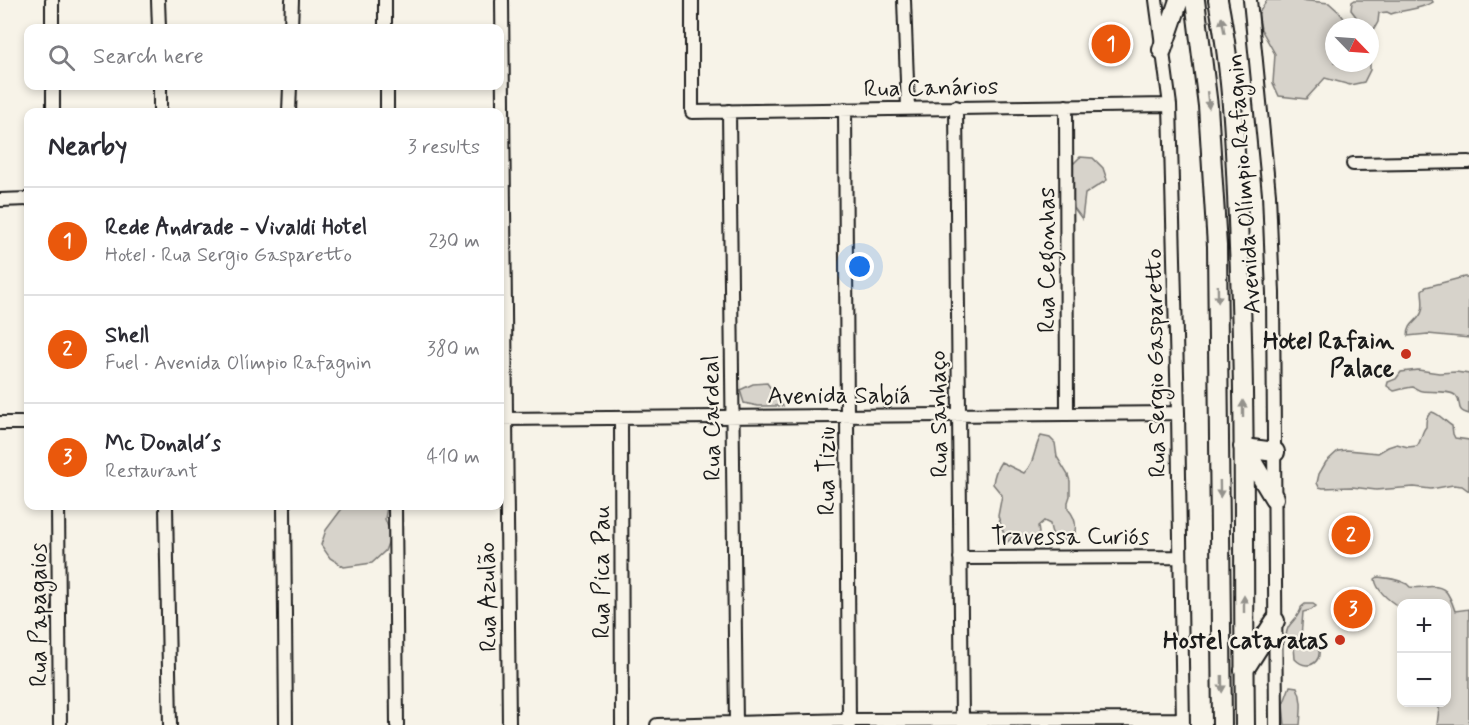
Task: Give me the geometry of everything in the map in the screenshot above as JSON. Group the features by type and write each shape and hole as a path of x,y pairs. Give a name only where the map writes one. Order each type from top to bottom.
{"highway":[{"path":"1162,50 1179,0"},
{"path":"1195,0 1208,106 1218,246 1222,725"},
{"path":"1218,0 1225,34 1231,102 1243,331 1245,725"},
{"path":"1243,447 1275,452"},
{"path":"1243,447 1274,498"},
{"path":"1244,670 1275,621"}],"street":[{"path":"52,0 52,24"},
{"path":"158,0 159,24"},
{"path":"291,24 292,0"},
{"path":"385,0 385,24"},
{"name":"Rua Azulão","path":"502,0 502,24"},
{"name":"Rua Canários","path":"692,0 692,112 1170,105"},
{"path":"904,0 908,108"},
{"name":"Rua Sergio Gasparetto","path":"1156,0 1170,105 1183,722"},
{"name":"Avenida Olímpio Rafagnin","path":"1250,0 1269,194 1273,293 1276,725"},
{"path":"53,90 53,108"},
{"path":"160,90 160,108"},
{"path":"289,108 290,90"},
{"path":"387,90 387,108"},
{"name":"Rua Azulão","path":"502,90 502,108"},
{"name":"Rua Cegonhas","path":"1066,106 1067,414"},
{"name":"Rua Sanhaço","path":"956,108 962,719"},
{"name":"Rua Tiziu","path":"845,109 849,722"},
{"name":"Rua Cardeal","path":"729,111 736,724"},
{"path":"1353,164 1469,162"},
{"path":"0,200 24,199"},
{"name":"Avenida Sabiá","path":"504,419 1178,413"},
{"name":"Rua Pica Pau","path":"621,418 622,725"},
{"path":"0,423 24,423"},
{"name":"Rua Azulão","path":"504,463 510,725"},
{"name":"Rua Papagaios","path":"58,510 60,725"},
{"path":"166,510 170,725"},
{"path":"284,510 286,725"},
{"path":"395,510 397,725"},
{"name":"Travessa Curiós","path":"960,558 1180,557"},
{"path":"657,725 962,719 1183,722"}],"shaded area":[{"path":"1267,0 1329,3 1344,18 1325,18 1325,72 1369,72 1364,82 1350,85 1325,78 1306,99 1279,96 1273,83 1275,54 1261,29 1258,14"},
{"path":"1355,0 1432,0 1433,2 1423,7 1391,14 1379,13 1378,18 1357,18 1351,10 1352,2"},
{"path":"1080,157 1093,158 1103,168 1107,180 1085,194 1082,219 1074,208 1070,167"},
{"path":"1469,277 1469,338 1428,334 1408,336 1408,331 1422,311 1422,290"},
{"path":"1418,370 1469,374 1469,414 1460,409 1458,399 1453,394 1421,391 1413,387 1394,391 1387,386 1388,382 1396,379 1401,372"},
{"path":"767,383 783,406 758,406 744,403 740,390 753,384"},
{"path":"1432,412 1438,414 1452,426 1455,438 1469,440 1469,491 1462,486 1453,485 1431,489 1414,487 1376,490 1319,487 1317,483 1319,474 1326,462 1338,451 1378,453 1397,444 1408,447 1417,446 1426,427 1427,417"},
{"path":"1041,436 1050,438 1055,443 1057,457 1068,475 1070,496 1068,509 1075,523 1075,535 1073,539 1061,541 1053,534 1050,524 1044,521 1038,526 1039,533 1036,539 1023,542 1021,536 1015,535 1005,544 998,516 1002,495 993,484 996,472 1001,462 1024,473 1030,465"},
{"path":"341,510 386,510 385,519 391,535 385,551 372,563 344,567 330,558 321,545 326,530"},
{"path":"1389,578 1410,587 1438,587 1446,591 1451,599 1397,599 1397,605 1381,592 1375,579"},
{"path":"1451,599 1455,611 1469,609 1469,725 1437,725 1439,707 1451,707"},
{"path":"1305,604 1316,606 1303,612 1301,637 1303,640 1312,639 1319,652 1316,661 1307,665 1295,659 1294,646 1286,636 1289,626"},
{"path":"1290,686 1297,687 1300,696 1300,725 1285,725 1283,705"}],"place":[{"name":"Rede Andrade - Vivaldi Hotel","path":"1111,44"},
{"name":"Hotel Rafain Palace","path":"1406,354"},
{"name":"Shell","path":"1351,535"},
{"name":"Mc Donald´s","path":"1353,609"},
{"name":"Hostel cataratas","path":"1340,640"}]}
